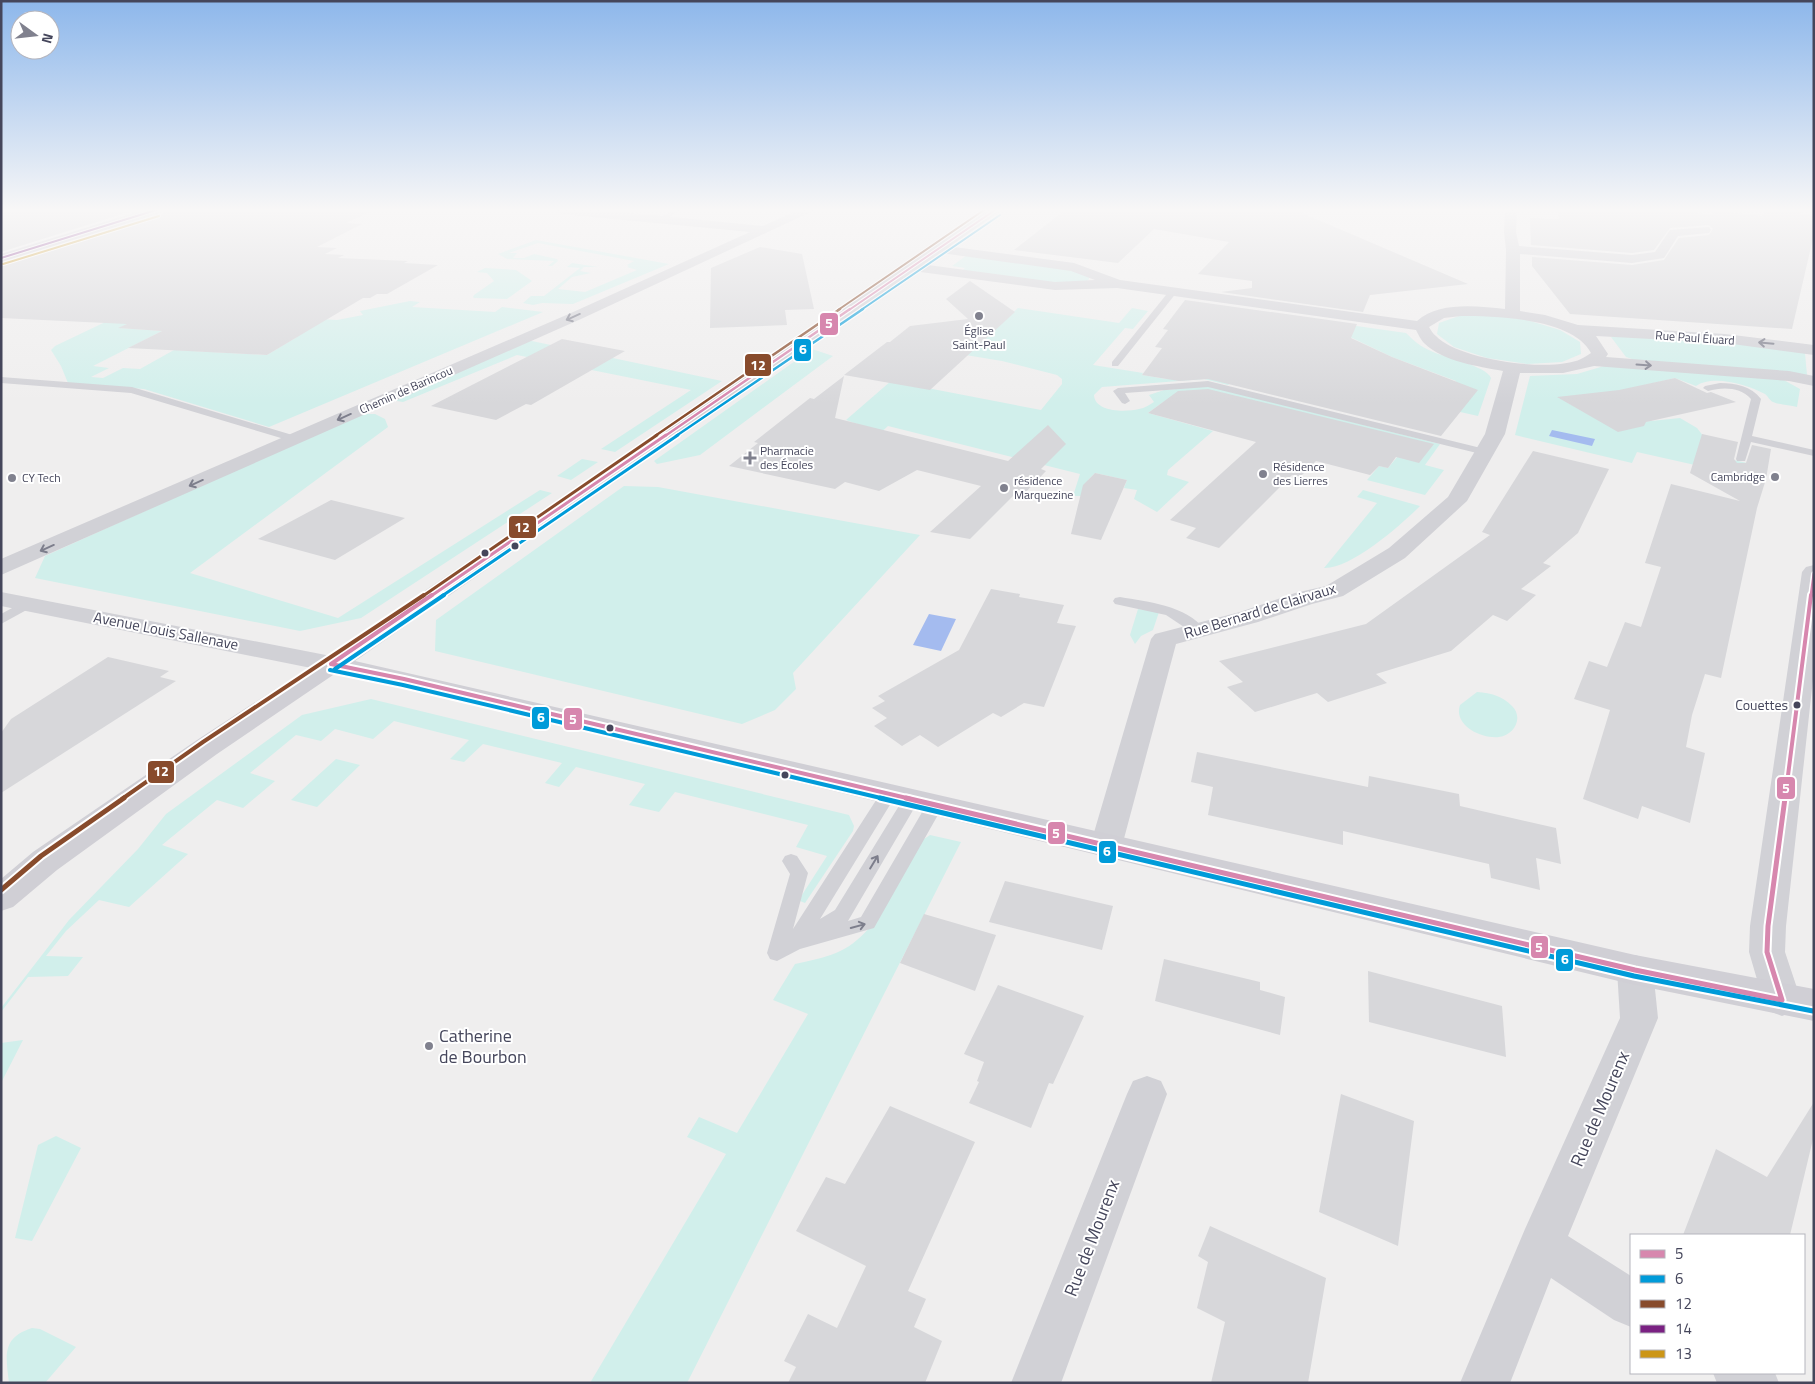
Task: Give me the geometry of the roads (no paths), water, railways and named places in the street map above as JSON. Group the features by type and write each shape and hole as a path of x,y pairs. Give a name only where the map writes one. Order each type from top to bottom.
{"main road":[{"path":"1,898 45,861 206,747 331,664 902,275"},
{"path":"331,664 1634,970 1798,1002"},
{"path":"1,886 45,861"}],"street":[{"name":"Chemin de Barincou","path":"1,568 666,275"},
{"path":"970,275 1055,286 1117,284 1421,326"},
{"path":"1093,275 1117,284"},
{"path":"1512,313 1513,275"},
{"path":"1595,361 1600,354 1599,346 1591,338 1558,323 1512,313 1485,311 1440,314 1427,319 1421,326 1422,333 1433,343 1453,353 1480,362 1512,368 1563,369 1582,366 1595,361 1789,376 1814,381"},
{"name":"Rue Paul Éluard","path":"1576,330 1790,345 1814,350"},
{"name":"Rue Bernard de Clairvaux","path":"1106,846 1164,639 1334,591 1396,553 1456,501 1495,434 1512,368"},
{"path":"1798,1002 1767,952 1768,926 1814,572"},
{"name":"Avenue Louis Sallenave","path":"1,599 331,664"},
{"name":"Rue de Mourenx","path":"1485,1383 1541,1245 1639,1018 1634,970"},
{"name":"Rue de Mourenx","path":"1036,1383 1148,1094"},
{"path":"1541,1245 1630,1302"},
{"path":"1740,1374 1754,1383"}],"lane":[{"path":"1115,364 1173,292"},
{"path":"1,380 132,390 295,439"},
{"path":"1125,401 1118,391 1208,384 1485,452"},
{"path":"1708,388 1714,386 1731,387 1744,390 1754,395 1756,399 1741,459"},
{"path":"1746,438 1814,453"},
{"path":"1120,601 1176,613 1198,630"},
{"path":"1,620 28,604"},
{"path":"794,943 867,924 911,800"},
{"path":"794,943 911,800"},
{"path":"790,861 799,873 777,953 842,915 911,800"}],"water":[{"path":"1552,430 1595,439 1592,446 1549,436"},
{"path":"929,614 956,619 941,651 913,645"}],"place":[{"name":"Église Saint-Paul","path":"979,316"},
{"name":"Pharmacie des Écoles","path":"750,458"},
{"name":"Résidence des Lierres","path":"1263,474"},
{"name":"Cambridge","path":"1775,477"},
{"name":"CY Tech","path":"12,478"},
{"name":"résidence Marquezine","path":"1004,488"},
{"name":"Couettes","path":"1797,705"},
{"name":"Catherine de Bourbon","path":"429,1046"}]}
